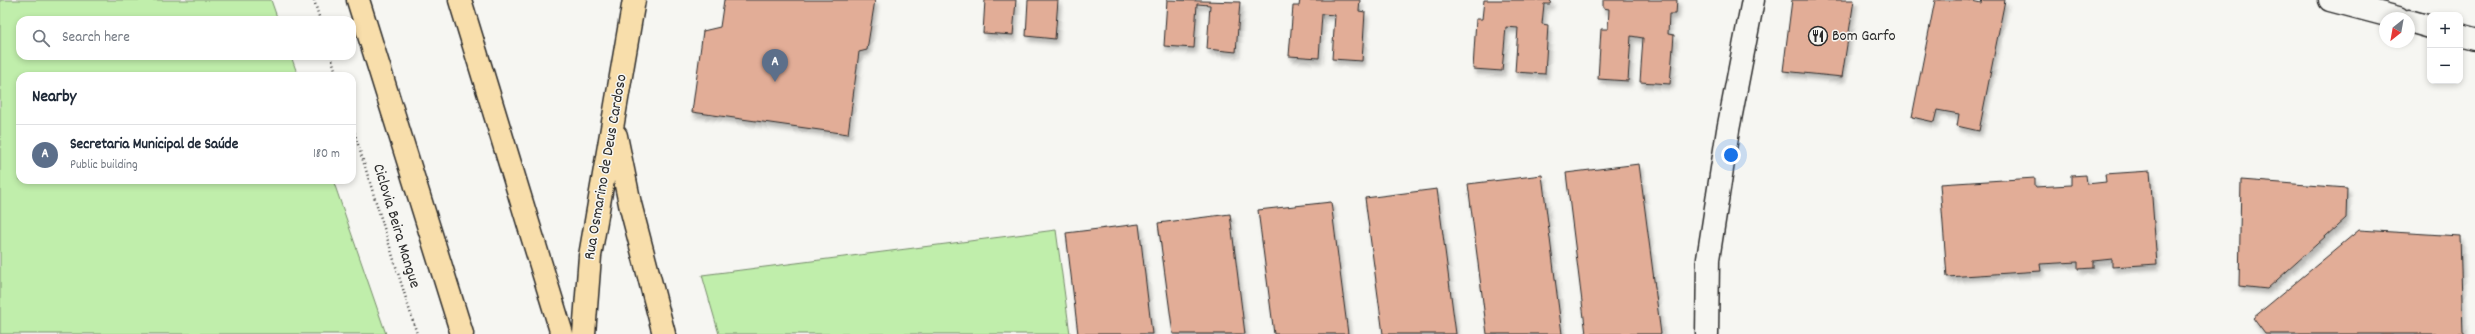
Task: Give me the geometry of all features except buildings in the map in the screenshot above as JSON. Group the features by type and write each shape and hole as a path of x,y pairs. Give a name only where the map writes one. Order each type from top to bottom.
{"main road":[{"path":"358,0 462,334"},
{"path":"460,0 562,334"},
{"name":"Rua Osmarino de Deus Cardoso","path":"584,334 590,256 614,124 634,0"},
{"path":"614,124 630,204 664,334"}],"street":[{"path":"1707,334 1708,259 1728,130 1753,0"},
{"path":"2330,0 2379,13"},
{"path":"2415,23 2427,26"},
{"path":"2463,36 2475,39"}],"path":[{"path":"314,0 319,16"},
{"path":"332,60 336,72"},
{"name":"Ciclovia Beira Mangue","path":"356,138 416,334"}],"green space":[{"path":"0,0 271,0 277,16 16,16 16,60 292,60 297,72 16,72 16,184 334,184 386,334 0,334"},
{"path":"1056,230 1070,334 719,334 702,275"}],"place":[{"name":"Bom Garfo","path":"1818,36"},
{"name":"Secretaria Municipal de Saúde","path":"775,82"}]}
